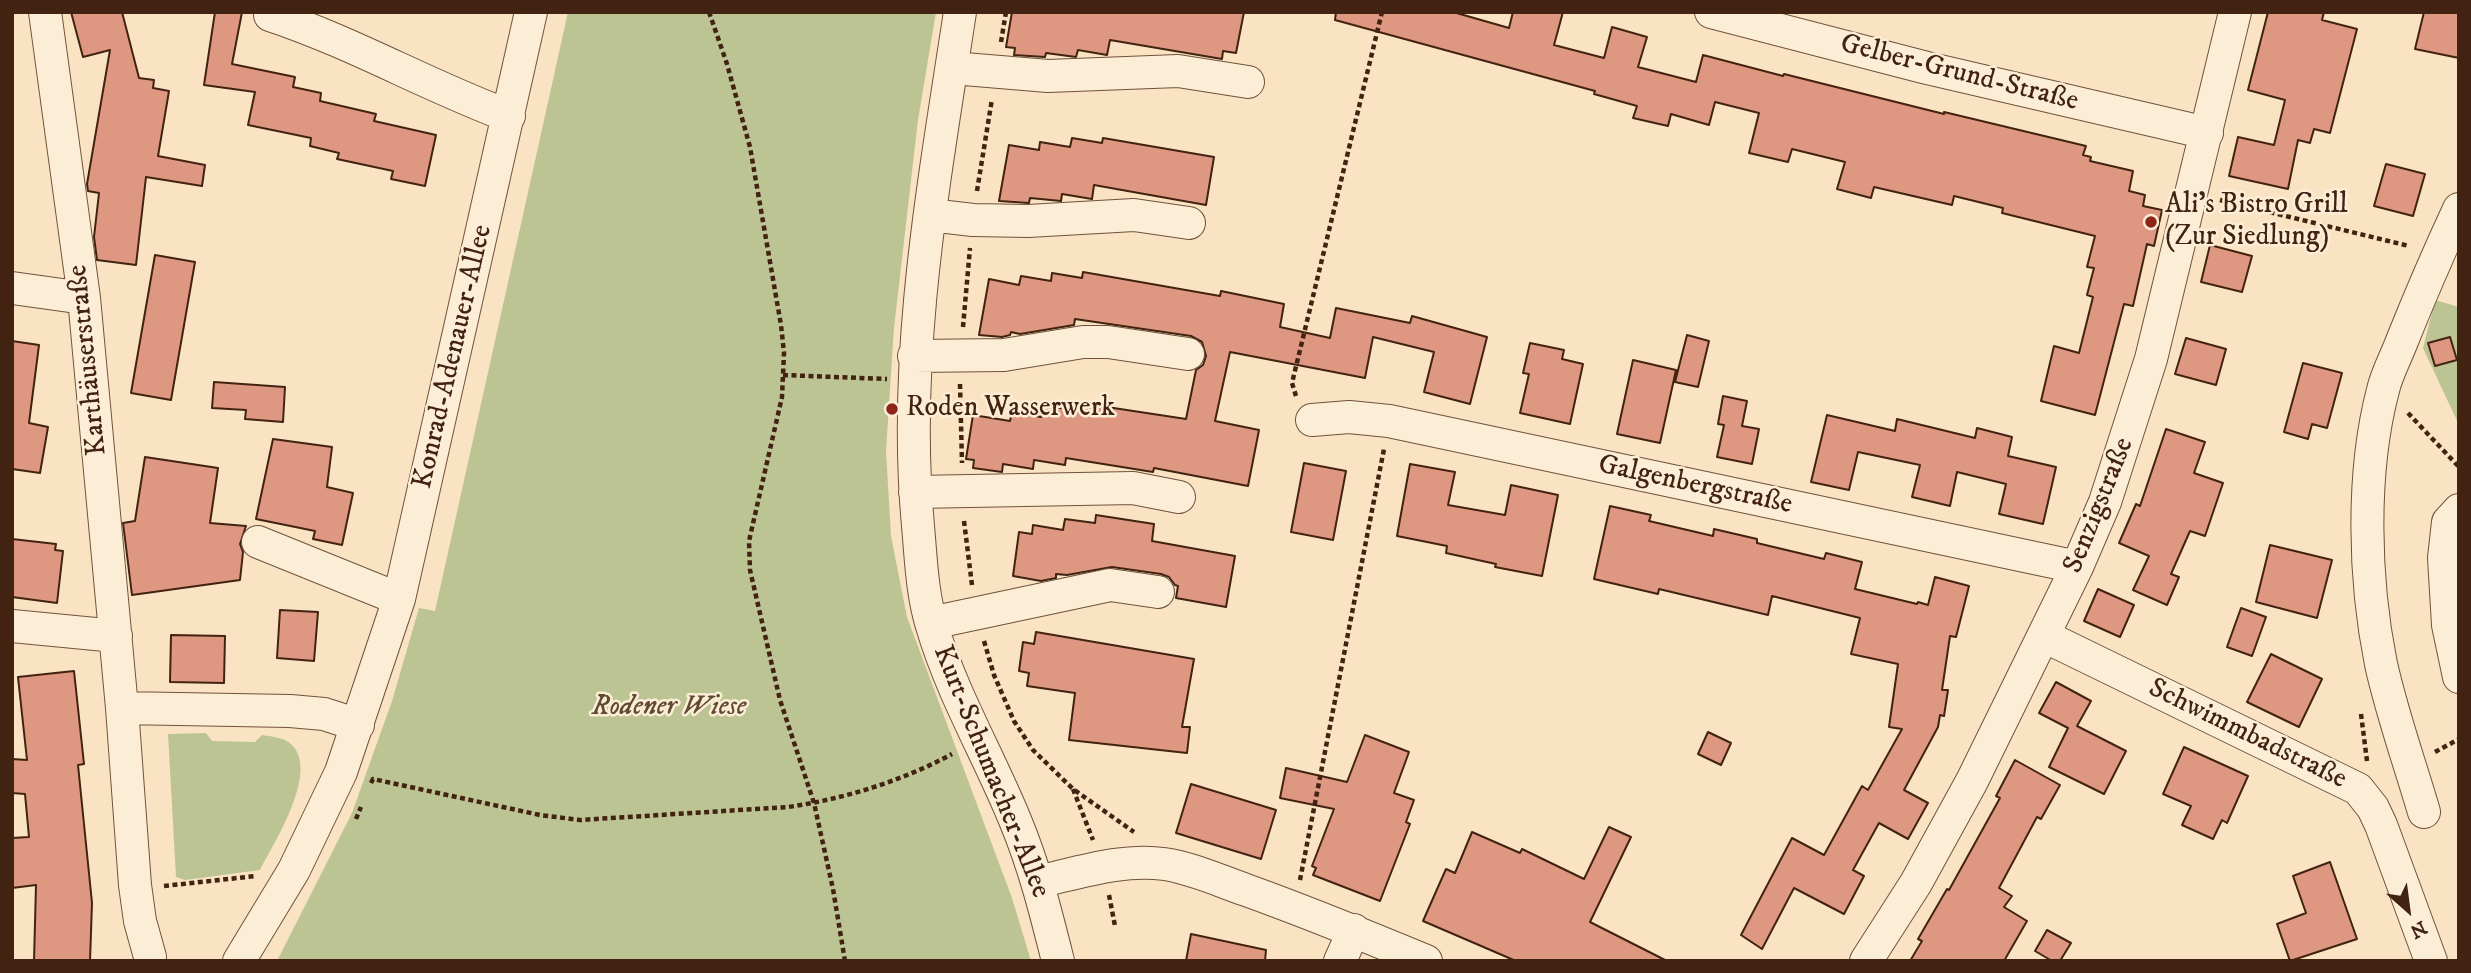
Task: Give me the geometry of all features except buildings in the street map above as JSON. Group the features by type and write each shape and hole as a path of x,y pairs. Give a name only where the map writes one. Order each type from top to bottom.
{"street":[{"name":"Karthäuserstraße","path":"45,12 83,298 116,636 135,889 150,957"},
{"name":"Konrad-Adenauer-Allee","path":"239,961 294,870 341,772 399,599 531,12"},
{"name":"Kurt-Schumacher-Allee","path":"960,12 930,215 914,356 913,439 922,569 931,624 976,740 1015,819 1037,882 1058,961"},
{"name":"Gelber-Grund-Straße","path":"1711,12 1927,68 2207,132"},
{"name":"Senzigstraße","path":"1866,961 1916,883 1972,781 2077,567 2105,502 2151,359 2235,12"},
{"path":"270,15 309,27 461,98 509,116"},
{"path":"952,68 1048,76 1178,71 1248,82"},
{"path":"2424,813 2382,668 2376,634 2370,579 2368,494 2372,441 2384,387 2459,209"},
{"path":"930,215 973,220 1028,221 1134,215 1189,223"},
{"path":"12,288 83,298"},
{"path":"914,356 1004,355 1083,342 1108,342 1188,354"},
{"name":"Galgenbergstraße","path":"1312,420 1349,418 1390,421 2077,567"},
{"path":"915,492 1133,488 1179,497"},
{"path":"2459,510 2448,522 2444,558 2448,625 2459,677"},
{"path":"258,542 399,599"},
{"name":"Kurt-Schumacher-Allee","path":"931,624 1110,585 1158,592"},
{"path":"12,626 116,636"},
{"name":"Schwimmbadstraße","path":"2043,636 2358,789 2373,808 2381,825 2431,961"},
{"path":"122,708 290,711 324,714 358,725"},
{"path":"1037,882 1103,867 1165,864 1202,874 1295,907 1426,961"},
{"path":"1339,961 1354,930"}],"path":[{"path":"709,12 727,64 750,147 781,325 782,397 749,541 750,570 780,700 814,803 845,961"},
{"path":"1312,420 1298,400 1292,383 1382,12"},
{"path":"2192,193 2439,253"},
{"path":"783,375 889,379"},
{"path":"2384,387 2459,467"},
{"path":"1295,907 1390,421"},
{"path":"369,789 373,779 540,815 580,820 788,807 814,803 881,785 948,756"},
{"path":"356,819 365,799"},
{"path":"135,889 264,875"}],"green space":[{"name":"Rodener Wiese","path":"568,12 936,12 918,120 894,328 886,451 891,536 907,617 1012,898 1031,961 277,961 352,813 392,701 419,608 435,611"},
{"path":"2435,300 2459,307 2459,425 2423,348"},
{"path":"206,733 212,741 255,742 262,735 283,739 293,746 299,758 300,773 291,808 260,870 185,880 176,877 168,734"}],"place":[{"name":"Ali's Bistro Grill (Zur Siedlung)","path":"2151,222"},
{"name":"Roden Wasserwerk","path":"892,409"}]}
